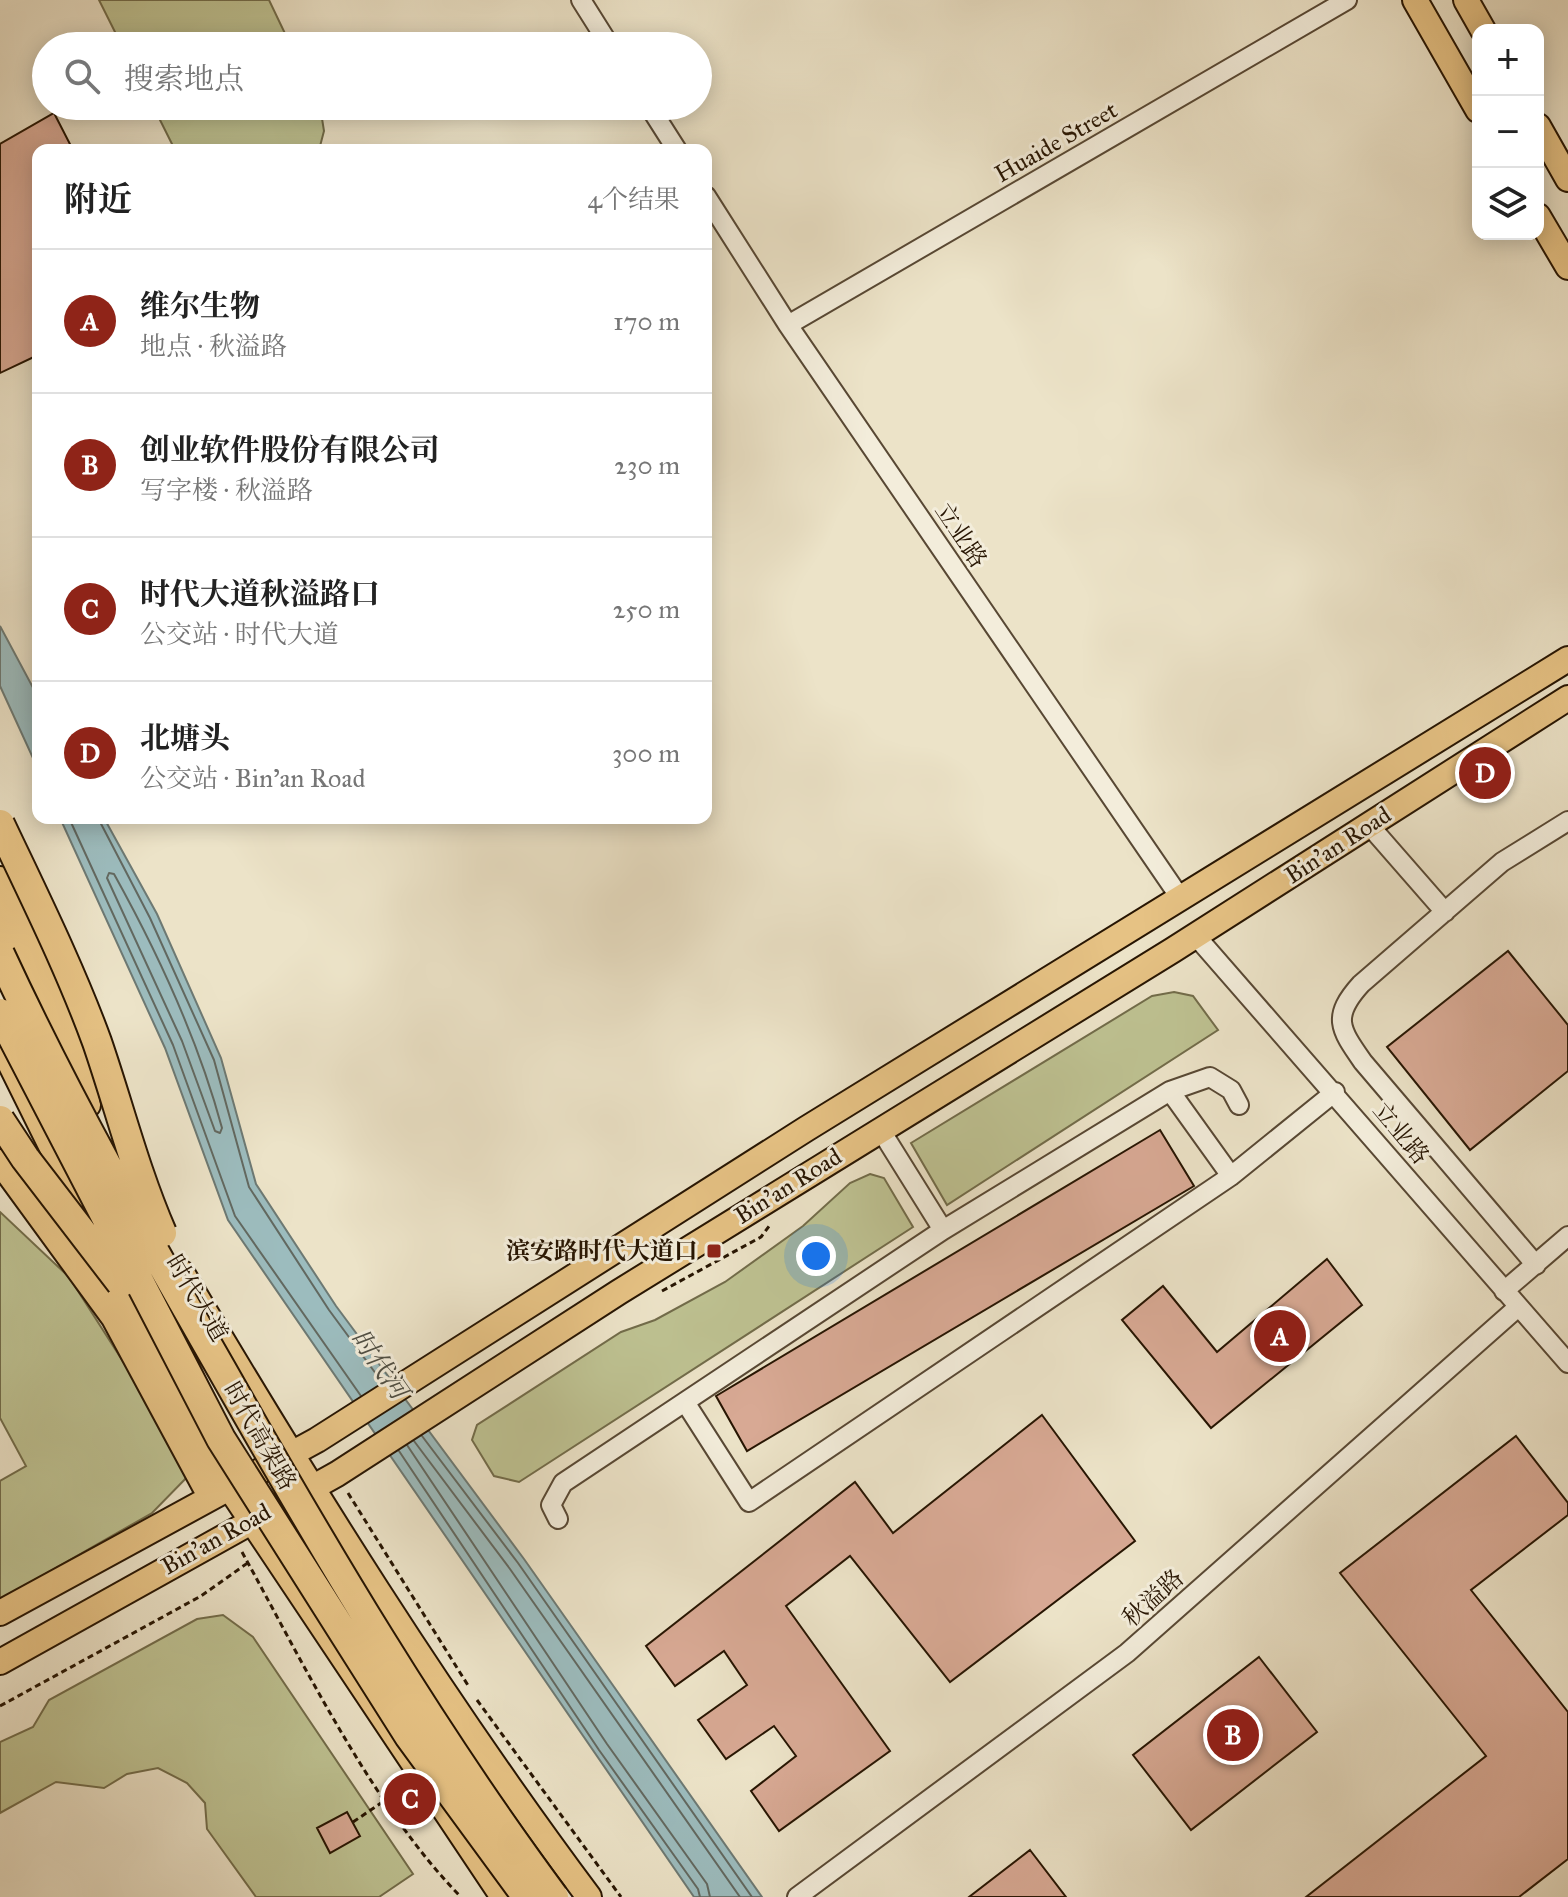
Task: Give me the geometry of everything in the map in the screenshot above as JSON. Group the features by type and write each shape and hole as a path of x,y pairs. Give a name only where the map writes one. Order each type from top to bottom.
{"highway":[{"path":"0,824 97,1042 147,1197 214,1355"},
{"path":"0,881 64,1015"},
{"name":"时代高架路","path":"0,954 30,1018 115,1179 316,1532 422,1702 554,1897"},
{"name":"时代高架路","path":"0,1013 229,1452 409,1736 527,1897"},
{"path":"0,1120 181,1365"}],"main road":[{"path":"1415,0 1472,100"},
{"path":"1466,0 1480,24"},
{"path":"1544,137 1568,179"},
{"path":"1544,226 1568,267"},
{"name":"Bin'an Road","path":"0,1613 292,1455 1568,659"},
{"name":"Bin'an Road","path":"0,1662 240,1525 337,1474 1568,698"},
{"name":"时代大道","path":"0,919 88,1105 128,1181 292,1455 529,1815 589,1897"},
{"path":"64,1015 77,1050 88,1105"},
{"path":"0,1043 219,1492"},
{"path":"0,1069 39,1121"},
{"path":"0,1162 114,1318 240,1525 266,1545 503,1897"},
{"path":"69,1183 98,1297"}],"street":[{"path":"581,0 601,32"},
{"name":"Huaide Street","path":"788,325 1347,0"},
{"path":"658,120 673,144"},
{"name":"立业路","path":"712,205 788,325 1181,899"},
{"path":"1536,1265 1363,1062 1342,1029 1341,1016 1349,997 1502,862 1568,821"},
{"path":"1369,825 1445,912"},
{"name":"立业路","path":"1195,935 1568,1363"},
{"path":"558,1519 551,1505 563,1483 943,1230 1170,1091 1210,1077 1231,1090 1239,1105"},
{"path":"1170,1091 1231,1176"},
{"path":"685,1402 749,1502 1231,1176 1335,1092"},
{"path":"880,1129 943,1230"},
{"path":"1504,1291 1568,1236"},
{"name":"秋溢路","path":"797,1897 1127,1653 1517,1308"}],"path":[{"path":"337,1474 474,1695 621,1897"},
{"path":"240,1525 248,1563 363,1765 434,1870 461,1897"},
{"path":"0,1706 201,1596 248,1563 266,1545"},
{"path":"353,1822 381,1803"}],"green space":[{"path":"99,0 269,0 284,32 115,32"},
{"path":"160,120 322,120 324,131 321,144 172,144"},
{"path":"1174,992 1193,996 1218,1030 947,1205 911,1143 1152,996"},
{"path":"870,1174 884,1178 913,1227 519,1482 494,1476 472,1440 477,1425 621,1332 655,1320 725,1282 803,1226 850,1183"},
{"path":"0,1212 69,1277 193,1471 152,1513 0,1600 0,1481 26,1466 0,1418"},
{"path":"223,1615 253,1637 413,1874 379,1897 256,1897 207,1829 205,1803 187,1783 158,1768 127,1774 104,1788 56,1782 0,1813 0,1742 33,1727 49,1700 197,1619"}],"water":[{"path":"0,626 32,686 32,756 0,686"},
{"path":"63,824 107,824 157,914 221,1058 256,1184 336,1306 524,1559 762,1897 694,1897 228,1220 165,1048"}],"building":[{"path":"42,120 58,120 70,144 32,144 32,358 0,373 0,144"},
{"path":"1508,951 1568,1025 1568,1071 1470,1150 1387,1047"},
{"path":"1160,1130 1194,1186 747,1451 716,1396"},
{"path":"1327,1259 1362,1305 1211,1428 1122,1320 1163,1286 1217,1352"},
{"path":"1042,1415 1135,1541 950,1682 850,1556 786,1606 890,1751 779,1831 751,1791 796,1756 774,1726 726,1759 698,1720 747,1685 724,1651 675,1686 646,1646 855,1482 893,1533"},
{"path":"1516,1436 1568,1503 1568,1515 1471,1590 1568,1712 1568,1859 1519,1897 1306,1897 1486,1756 1340,1573"},
{"path":"1259,1657 1317,1732 1191,1830 1133,1755"},
{"path":"347,1812 360,1836 330,1853 317,1828"},
{"path":"1030,1850 1066,1897 969,1897"}],"place":[{"name":"北塘头","path":"1485,773"},
{"name":"滨安路时代大道口","path":"714,1251"},
{"name":"维尔生物","path":"1280,1336"},
{"name":"创业软件股份有限公司","path":"1233,1735"},
{"name":"时代大道秋溢路口","path":"410,1799"}],"water label":[{"name":"时代河","path":"380,1364"}]}
